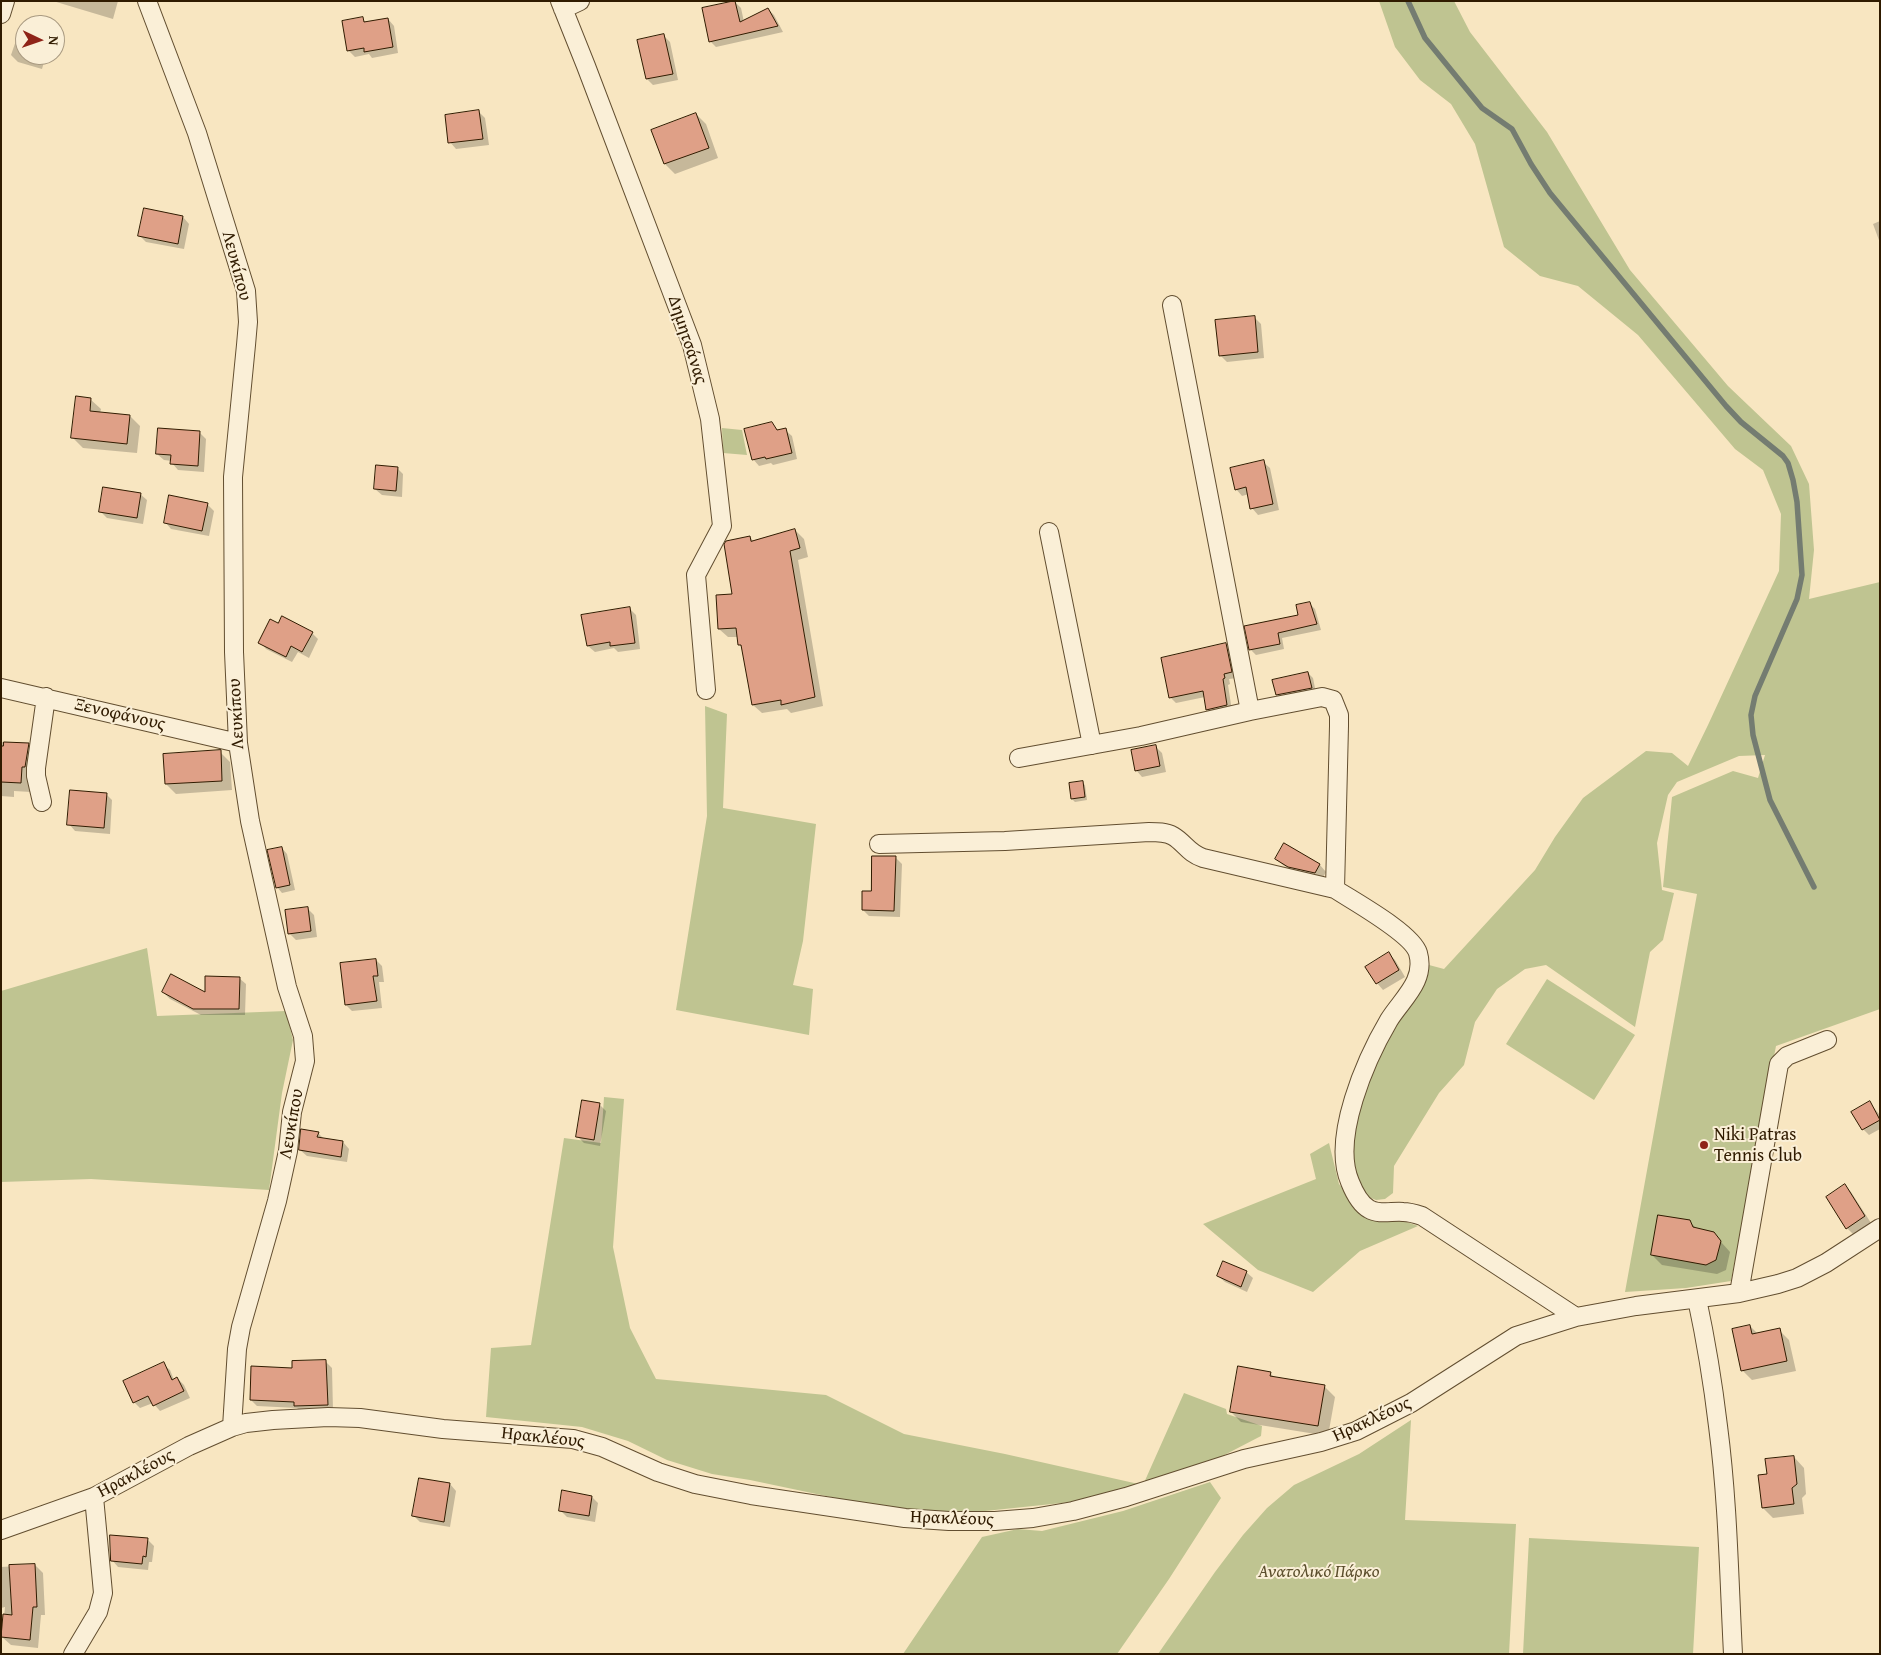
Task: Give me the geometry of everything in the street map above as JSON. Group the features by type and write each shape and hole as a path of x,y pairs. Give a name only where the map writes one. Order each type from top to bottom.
{"street":[{"path":"1,14 5,1"},
{"name":"Λευκίπου","path":"147,1 196,133 246,291 248,322 233,477 234,652 238,743 250,821 268,906 287,987 303,1036 305,1052 305,1061 292,1112 288,1151 277,1201 241,1327 237,1349 232,1427"},
{"path":"562,5 580,1"},
{"name":"Δημητσάνας","path":"562,5 692,345 710,419 722,526 696,575 706,690"},
{"path":"1172,305 1250,711"},
{"path":"1049,532 1092,745"},
{"name":"Ξενοφάνους","path":"1,688 238,743"},
{"path":"42,802 36,768 46,697"},
{"path":"1019,758 1092,745 1322,697 1334,700 1340,726 1335,889"},
{"path":"879,844 1005,841 1159,833 1172,836 1189,852 1203,858 1335,889 1365,908 1407,938 1418,952 1420,969 1417,980 1389,1021 1376,1046 1349,1115 1345,1135 1344,1162 1346,1173 1354,1191 1364,1205 1373,1211 1404,1212 1422,1216 1576,1317"},
{"path":"1739,1293 1778,1064 1787,1056 1827,1040"},
{"name":"Ηρακλέους","path":"1,1530 94,1497 189,1446 232,1427 255,1422 328,1417 360,1418 443,1429 573,1439 602,1447 676,1478 719,1489 905,1518 949,1521 994,1521 1033,1518 1074,1511 1126,1498 1244,1459 1321,1442 1356,1430 1411,1403 1516,1336 1576,1317 1636,1306 1739,1293 1778,1284 1812,1271 1879,1231"},
{"path":"1697,1299 1719,1428 1726,1510 1732,1654"},
{"path":"73,1654 98,1612 103,1593 94,1497"}],"green space":[{"path":"1379,1 1454,1 1470,32 1547,132 1630,270 1728,386 1791,446 1809,484 1814,550 1809,599 1880,582 1880,1009 1776,1046 1731,1281 1686,1288 1625,1292 1697,894 1663,887 1672,797 1733,771 1758,778 1765,755 1739,756 1677,782 1668,795 1657,843 1662,890 1674,893 1663,940 1650,952 1635,1027 1546,965 1525,969 1497,989 1475,1022 1464,1065 1439,1093 1394,1166 1393,1193 1385,1199 1376,1200 1366,1196 1357,1185 1348,1138 1362,1090 1424,970 1429,965 1444,969 1535,870 1555,837 1583,798 1646,751 1672,753 1688,766 1779,571 1781,514 1763,470 1735,449 1638,335 1578,286 1540,276 1504,247 1475,144 1451,104 1420,80 1395,47"},
{"path":"722,428 742,430 747,455 723,453"},
{"path":"705,706 727,714 723,808 816,824 803,941 793,985 813,989 809,1035 676,1010 707,816"},
{"path":"147,948 157,1016 286,1011 293,1040 282,1093 269,1190 91,1179 1,1182 1,991"},
{"path":"1547,979 1635,1035 1594,1100 1506,1044"},
{"path":"604,1097 624,1099 613,1247 630,1328 656,1379 826,1395 904,1434 1005,1454 1143,1485 1081,1501 966,1513 925,1513 845,1500 712,1474 667,1460 628,1441 582,1427 486,1417 491,1348 531,1345 564,1138 601,1143"},
{"path":"1329,1143 1339,1184 1359,1208 1418,1226 1360,1251 1313,1292 1258,1270 1203,1224 1316,1179 1310,1154"},
{"path":"1184,1393 1226,1409 1227,1414 1262,1426 1261,1436 1209,1463 1143,1485"},
{"name":"Ανατολικό Πάρκο","path":"1411,1420 1405,1520 1516,1524 1509,1654 1158,1654 1215,1572 1243,1535 1267,1508 1294,1485 1359,1454"},
{"path":"1210,1482 1221,1498 1169,1579 1117,1654 903,1654 982,1537 1018,1529 1042,1531 1123,1511"},
{"path":"1529,1538 1699,1547 1693,1654 1523,1654"}],"building":[{"path":"735,1 740,22 768,8 778,26 709,42 702,8"},
{"path":"363,17 364,22 388,18 393,47 364,52 364,48 347,51 342,21"},
{"path":"664,34 673,74 646,79 637,40"},
{"path":"479,110 483,139 448,143 445,115"},
{"path":"696,113 709,148 664,164 651,130"},
{"path":"144,208 183,216 178,244 138,236"},
{"path":"1255,316 1258,352 1219,356 1215,320"},
{"path":"76,396 91,398 90,411 130,415 127,444 71,438"},
{"path":"772,422 777,430 786,428 792,453 752,460 744,429"},
{"path":"158,428 200,431 198,466 170,464 171,455 156,454"},
{"path":"1264,460 1273,504 1250,509 1246,487 1235,490 1230,468"},
{"path":"376,465 398,467 396,491 374,489"},
{"path":"103,487 141,493 137,518 99,512"},
{"path":"169,495 208,503 202,531 164,523"},
{"path":"795,529 800,548 790,551 815,697 781,705 781,700 752,705 741,645 738,645 736,628 718,629 716,595 732,594 724,544 726,541 750,536 751,541"},
{"path":"1310,602 1317,624 1278,633 1280,644 1249,650 1244,626 1298,615 1296,605"},
{"path":"630,607 635,643 610,646 610,642 587,646 581,615"},
{"path":"282,616 313,632 302,652 291,646 286,657 258,643 270,619 278,623"},
{"path":"1226,643 1232,672 1224,674 1225,678 1223,679 1227,705 1206,710 1203,691 1169,698 1161,658"},
{"path":"1308,672 1312,688 1276,695 1272,680"},
{"path":"4,742 29,743 25,767 22,767 21,783 1,782 1,746 3,746"},
{"path":"1156,745 1160,766 1135,771 1131,750"},
{"path":"221,750 222,781 165,784 163,754"},
{"path":"1083,781 1085,797 1071,799 1069,783"},
{"path":"70,790 107,793 104,828 67,825"},
{"path":"1284,843 1320,864 1315,873 1288,867 1275,859"},
{"path":"282,847 290,885 276,888 267,850"},
{"path":"872,856 896,856 894,911 862,910 862,891 871,891"},
{"path":"308,907 311,931 288,934 285,910"},
{"path":"1389,952 1399,970 1376,984 1365,967"},
{"path":"376,959 378,976 373,976 377,1001 345,1005 340,963"},
{"path":"171,974 205,992 205,976 240,977 239,1009 193,1009 162,992"},
{"path":"582,1100 600,1103 594,1140 576,1137"},
{"path":"1870,1101 1880,1120 1862,1130 1851,1112"},
{"path":"301,1129 319,1132 317,1137 343,1141 341,1157 299,1150"},
{"path":"1845,1184 1865,1216 1846,1229 1826,1197"},
{"path":"1658,1215 1690,1220 1693,1227 1714,1232 1721,1241 1716,1260 1706,1265 1651,1255"},
{"path":"1223,1261 1247,1271 1241,1287 1217,1276"},
{"path":"1750,1325 1752,1334 1780,1328 1787,1361 1741,1371 1732,1329"},
{"path":"326,1360 328,1405 294,1406 294,1402 250,1400 251,1366 292,1368 292,1361"},
{"path":"164,1362 172,1380 177,1377 184,1391 153,1406 148,1396 133,1403 123,1381"},
{"path":"1238,1366 1271,1372 1270,1376 1325,1385 1318,1426 1230,1412"},
{"path":"1794,1456 1797,1484 1792,1488 1794,1504 1762,1508 1758,1475 1767,1474 1765,1459"},
{"path":"419,1478 450,1483 444,1522 412,1516"},
{"path":"562,1490 592,1496 589,1516 559,1511"},
{"path":"110,1535 148,1538 146,1557 143,1556 142,1564 111,1561"},
{"path":"35,1564 37,1607 33,1607 30,1640 1,1637 3,1614 12,1615 9,1565"}],"waterway":[{"path":"1408,1 1425,38 1482,108 1512,129 1531,164 1550,193 1726,406 1741,422 1783,456 1788,463 1797,502 1802,575 1797,599 1755,696 1751,715 1753,735 1770,800 1814,887"}],"place":[{"name":"Niki Patras Tennis Club","path":"1704,1145"}]}
